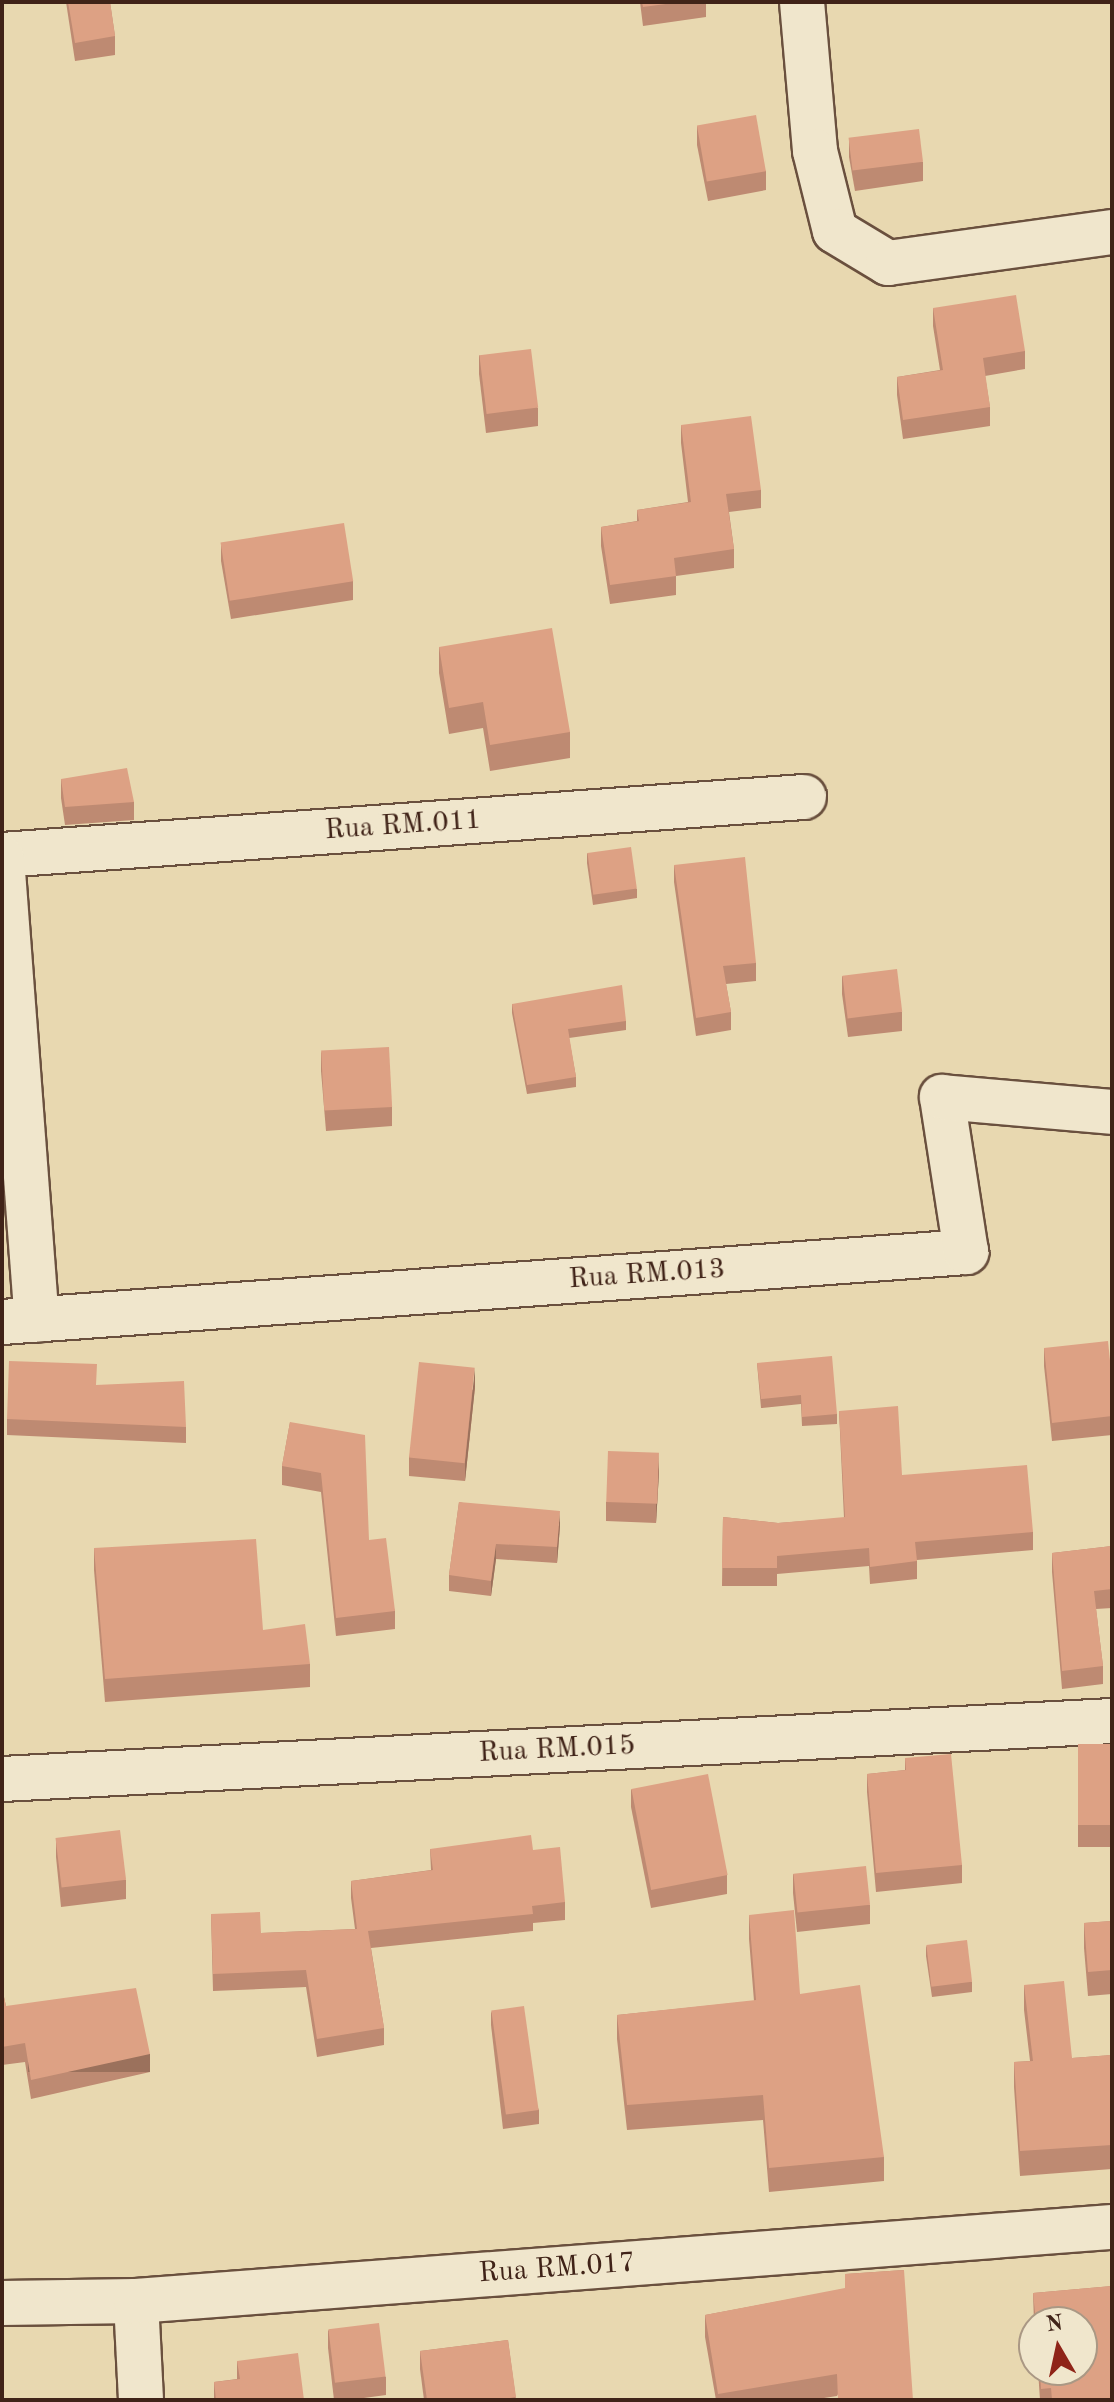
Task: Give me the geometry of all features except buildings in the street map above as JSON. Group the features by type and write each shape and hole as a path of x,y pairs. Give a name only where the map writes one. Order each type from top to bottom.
{"street":[{"path":"802,2 815,151 835,231 888,263 1112,232"},
{"name":"Rua RM.011","path":"2,857 804,797"},
{"path":"2,857 20,1321"},
{"name":"Rua RM.013","path":"20,1321 966,1252 942,1097 1112,1112"},
{"name":"Rua RM.015","path":"2,1779 1112,1721"},
{"name":"Rua RM.017","path":"2,2303 136,2301 1112,2227"},
{"path":"136,2301 141,2400"}]}
